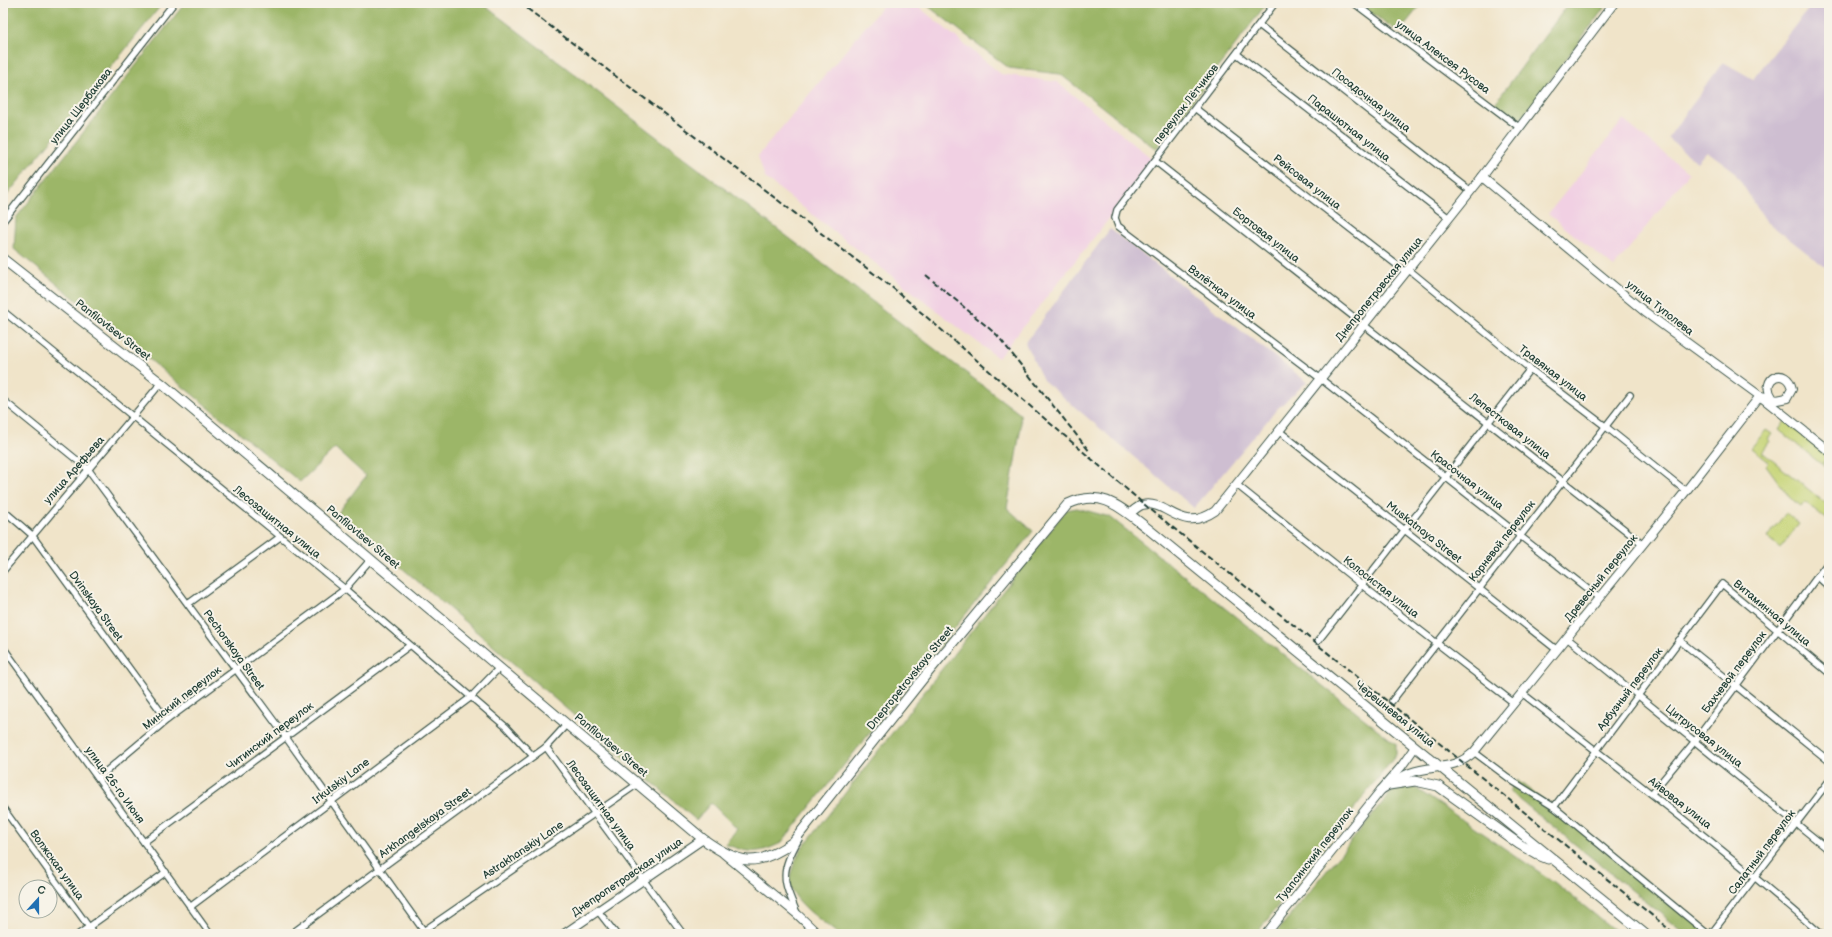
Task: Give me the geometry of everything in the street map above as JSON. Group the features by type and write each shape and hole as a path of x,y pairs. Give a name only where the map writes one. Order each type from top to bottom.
{"main road":[{"name":"Panfilovtsev Street","path":"3,259 161,383 639,783 703,839"},
{"name":"Dnepropetrovskaya Street","path":"703,839 720,851 738,858 756,861 769,858 793,842 806,829 925,676 1068,504 1080,498 1102,498 1116,504 1129,514"},
{"name":"Черешневая улица","path":"1129,514 1440,766 1644,934"},
{"path":"1389,785 1415,781 1438,786 1519,844 1538,855 1555,861"}],"street":[{"name":"улица Щербакова","path":"3,221 174,3"},
{"name":"переулок Лётчиков","path":"1115,218 1116,210 1196,109 1275,3"},
{"name":"улица Алексея Русова","path":"1354,3 1520,128"},
{"name":"Днепропетровская улица","path":"1129,514 1145,505 1155,506 1180,517 1193,520 1205,518 1216,511 1482,177 1614,3"},
{"name":"Посадочная улица","path":"1259,24 1471,191"},
{"name":"Парашютная улица","path":"1237,54 1449,218"},
{"name":"Рейсовая улица","path":"1196,109 1407,270"},
{"name":"Бортовая улица","path":"1155,161 1364,324"},
{"name":"улица Туполева","path":"1482,177 1645,312 1760,396 1829,451"},
{"name":"Взлётная улица","path":"1115,218 1118,226 1321,379"},
{"name":"Травяная улица","path":"1407,270 1530,369 1605,426 1686,491"},
{"name":"Лесозащитная улица","path":"3,311 345,589 409,646 506,728 533,756"},
{"name":"Лепестковая улица","path":"1364,324 1643,544"},
{"path":"1318,642 1530,369"},
{"name":"Красочная улица","path":"1321,379 1520,534 1599,598"},
{"name":"улица Арефьева","path":"3,571 161,383"},
{"name":"Корневой переулок","path":"1392,701 1436,642 1630,394"},
{"path":"1760,396 1772,397"},
{"name":"Древесный переулок","path":"1440,766 1454,765 1463,761 1474,752 1686,491 1760,396"},
{"name":"Pechorskaya Street","path":"3,400 88,470 286,736 330,801 380,868 423,933"},
{"name":"Muskatnaya Street","path":"1279,431 1557,650"},
{"name":"Колосистая улица","path":"1237,485 1363,586 1514,703"},
{"name":"Dvinskaya Street","path":"3,510 32,535 167,720"},
{"path":"188,604 280,537"},
{"name":"Минский переулок","path":"98,778 167,720 345,589 371,559"},
{"name":"Бахчевой переулок","path":"1652,793 1695,741 1829,561"},
{"path":"1817,576 1829,586"},
{"name":"Витаминная улица","path":"1722,584 1829,673"},
{"name":"Арбузный переулок","path":"1554,807 1722,584"},
{"name":"Цитрусовая улица","path":"1567,638 1797,822 1829,850"},
{"path":"1680,640 1829,761"},
{"name":"Читинский переулок","path":"144,842 409,646"},
{"name":"улица 26-го Июня","path":"3,647 210,934"},
{"name":"Irkutskiy Lane","path":"190,907 330,801 470,698 500,667"},
{"name":"Айвовая улица","path":"1522,693 1652,793 1756,877 1821,934"},
{"name":"Arkhangelskaya Street","path":"291,934 546,747 568,724"},
{"name":"Лесозащитная улица","path":"546,747 683,934"},
{"name":"Туапсинский переулок","path":"1266,934 1401,767 1415,747"},
{"path":"1474,752 1514,782 1554,807 1708,934"},
{"name":"Туапсинский переулок","path":"1381,790 1410,773 1440,766"},
{"name":"Салатный переулок","path":"1711,934 1829,781"},
{"name":"Astrakhanskiy Lane","path":"423,933 639,783"},
{"name":"Волжская улица","path":"3,808 94,934"},
{"path":"798,915 786,888 784,876 785,866 806,829"},
{"name":"Днепропетровская улица","path":"564,934 703,839"},
{"path":"720,851 798,915 818,934"},
{"path":"79,934 166,872"},
{"path":"598,911 616,934"}],"shaded area":[{"path":"885,3 914,3 1001,74 1057,82 1155,161 998,358 765,178 758,156"},
{"path":"1813,3 1829,3 1829,270 1766,221 1733,170 1707,151 1697,162 1668,138 1723,62 1753,79"},
{"path":"1623,120 1689,173 1614,267 1548,214"},
{"path":"1110,229 1307,382 1277,409 1194,508 1043,380 1025,343"}],"green space":[{"path":"3,3 163,3 3,200"},
{"path":"185,3 481,3 1020,414 1021,426 1007,508 1033,531 781,843 759,851 747,851 725,844 737,829 711,803 696,820 338,513 366,476 335,448 300,482 14,249 16,218"},
{"path":"924,3 1267,3 1156,149 1060,74 1009,68"},
{"path":"1372,3 1422,3 1399,32 1367,10"},
{"path":"1569,3 1608,3 1517,124 1493,106"},
{"path":"1785,421 1829,457 1829,470 1822,465 1826,459 1821,464 1779,430"},
{"path":"1766,430 1772,434 1768,439 1770,441 1762,452 1829,506 1829,521 1805,502 1801,506 1790,498 1766,465 1769,462 1751,448"},
{"path":"1077,508 1110,517 1396,744 1396,755 1256,934 838,934 802,904 792,890 790,879 793,867 800,851 1066,510"},
{"path":"1786,513 1799,524 1780,548 1767,537"},
{"path":"1402,779 1554,882 1619,934 1275,934"},
{"path":"1517,780 1713,934 1686,934 1509,791"}],"railway":[{"path":"520,3 894,289 1145,505 1675,934"},
{"path":"926,275 997,335 1090,452"}]}
